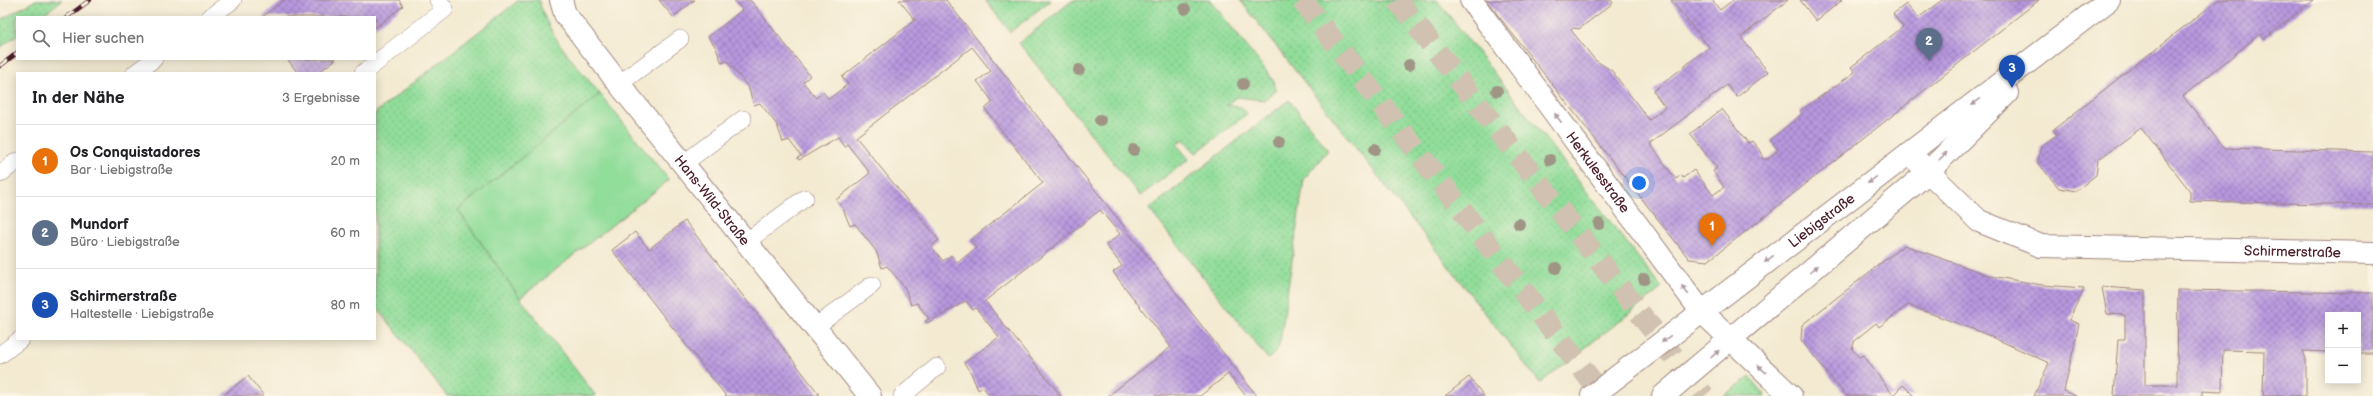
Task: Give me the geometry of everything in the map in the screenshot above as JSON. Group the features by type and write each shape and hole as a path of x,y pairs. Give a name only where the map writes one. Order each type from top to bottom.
{"street":[{"name":"Hans-Wild-Straße","path":"561,0 565,14 619,84 870,396"},
{"name":"Herkulesstraße","path":"1470,0 1701,311 1791,396"},
{"name":"Liebigstraße","path":"1592,396 1701,311 2052,46 2109,0"},
{"name":"Liebigstraße","path":"1663,396 1927,173 2052,46"},
{"name":"Schirmerstraße","path":"1909,153 1927,173 1979,221 2041,246 2373,253"}],"lane":[{"path":"211,16 233,0"},
{"path":"364,72 445,9 438,0"},
{"path":"619,84 680,38"},
{"path":"136,72 153,60"},
{"path":"683,164 743,119"},
{"path":"0,174 16,162"},
{"path":"746,242 805,198"},
{"path":"815,327 872,284"},
{"path":"0,355 20,340"},
{"path":"902,396 937,367"}],"green space":[{"path":"36,0 62,0 41,16 16,16 16,36 0,48 0,20"},
{"path":"519,0 539,0 543,13 556,38 600,94 458,210 520,298 596,396 447,396 376,306 376,112"},
{"path":"985,0 1051,0 1010,32"},
{"path":"1073,0 1210,0 1274,81 1276,91 1264,100 1236,97 1227,105 1241,107 1247,114 1196,153 1183,139 1177,145 1189,159 1140,196 1019,43"},
{"path":"1240,0 1437,0 1662,288 1540,383"},
{"path":"600,94 669,180 520,298 458,210"},
{"path":"1289,100 1328,150 1304,179 1280,342 1277,351 1268,359 1149,209"},
{"path":"1750,377 1766,396 1723,396"}],"building":[{"path":"284,0 399,0 403,6 376,27 376,16 263,16"},
{"path":"659,0 695,0 673,17"},
{"path":"734,0 749,0 752,2 810,76 803,82 816,98 823,92 829,99 848,84 842,77 915,20 899,0 946,0 1257,396 1246,396 1228,374 1200,396 1108,396 1171,347 1113,272 1122,266 1106,245 1120,234 1100,210 985,301 1061,396 990,396 983,387 978,390 971,373 964,363 999,337 976,308 973,310 966,301 927,323 925,321 929,319 917,303 911,305 905,288 887,266 882,268 876,251 855,224 850,226 843,209 836,200 870,173 847,144 845,147 838,137 799,160 797,158 801,156 789,140 783,142 777,125 760,103 754,105 748,87 727,61 722,63 715,46 708,37 742,10","holes":["972,47 991,71 977,81 993,102 985,109 1043,183 970,240 976,248 957,263 951,255 943,261 931,246 939,240 856,137"]},
{"path":"1486,0 1611,0 1613,3 1579,29 1573,28 1571,30 1595,60 1612,71 1649,120 1665,107 1653,91 1709,47 1671,0 1712,0 1720,10 1733,0 1788,0 1741,37 1768,72 1737,97 1727,85 1650,144 1676,179 1681,175 1683,178 1694,170 1713,195 1724,187 1713,171 1717,168 1690,134 1722,109 1748,143 1752,141 1762,153 1762,159 1768,159 1778,150 1770,140 1802,114 1800,111 1855,72 1851,67 1903,27 1893,14 1906,4 1918,18 1942,0 2039,0 1708,261 1689,259"},
{"path":"1800,0 1842,0 1816,21"},
{"path":"2218,0 2314,0 2264,39 2260,34 2183,96 2224,148 2373,152 2373,205 2190,201 2190,191 2141,128 2098,160 2096,175 2076,191 2059,188 2038,163 2041,146 2057,135 2053,130"},
{"path":"288,60 335,60 319,72 297,72"},
{"path":"685,221 819,394 816,396 726,396 612,250 635,232 649,249"},
{"path":"1904,245 1991,276 2042,285 2084,288 2069,320 2079,324 2064,391 2076,396 2034,396 2049,363 1983,333 1908,305 1879,327 1876,323 1855,340 1852,349 1859,357 1863,355 1893,395 1903,385 1914,396 1846,396 1801,340 1802,325"},
{"path":"2102,287 2145,290 2145,385 2177,385 2178,290 2373,293 2373,353 2361,353 2361,312 2325,312 2325,352 2303,351 2306,359 2306,396 2263,396 2264,351 2223,350 2222,392 2202,391 2202,396 2114,396 2118,339 2125,339 2125,315 2107,314"},
{"path":"248,376 264,396 222,396"},
{"path":"1469,377 1484,396 1445,396"}],"tunnel":[{"path":"1302,0 1603,396"},
{"path":"1397,0 1704,396"}],"railway":[{"path":"68,16 90,0"},
{"path":"0,66 16,54"}],"place":[{"name":"Mundorf","path":"1929,61"},
{"name":"Schirmerstraße","path":"2012,88"},
{"name":"Os Conquistadores","path":"1712,246"}]}
